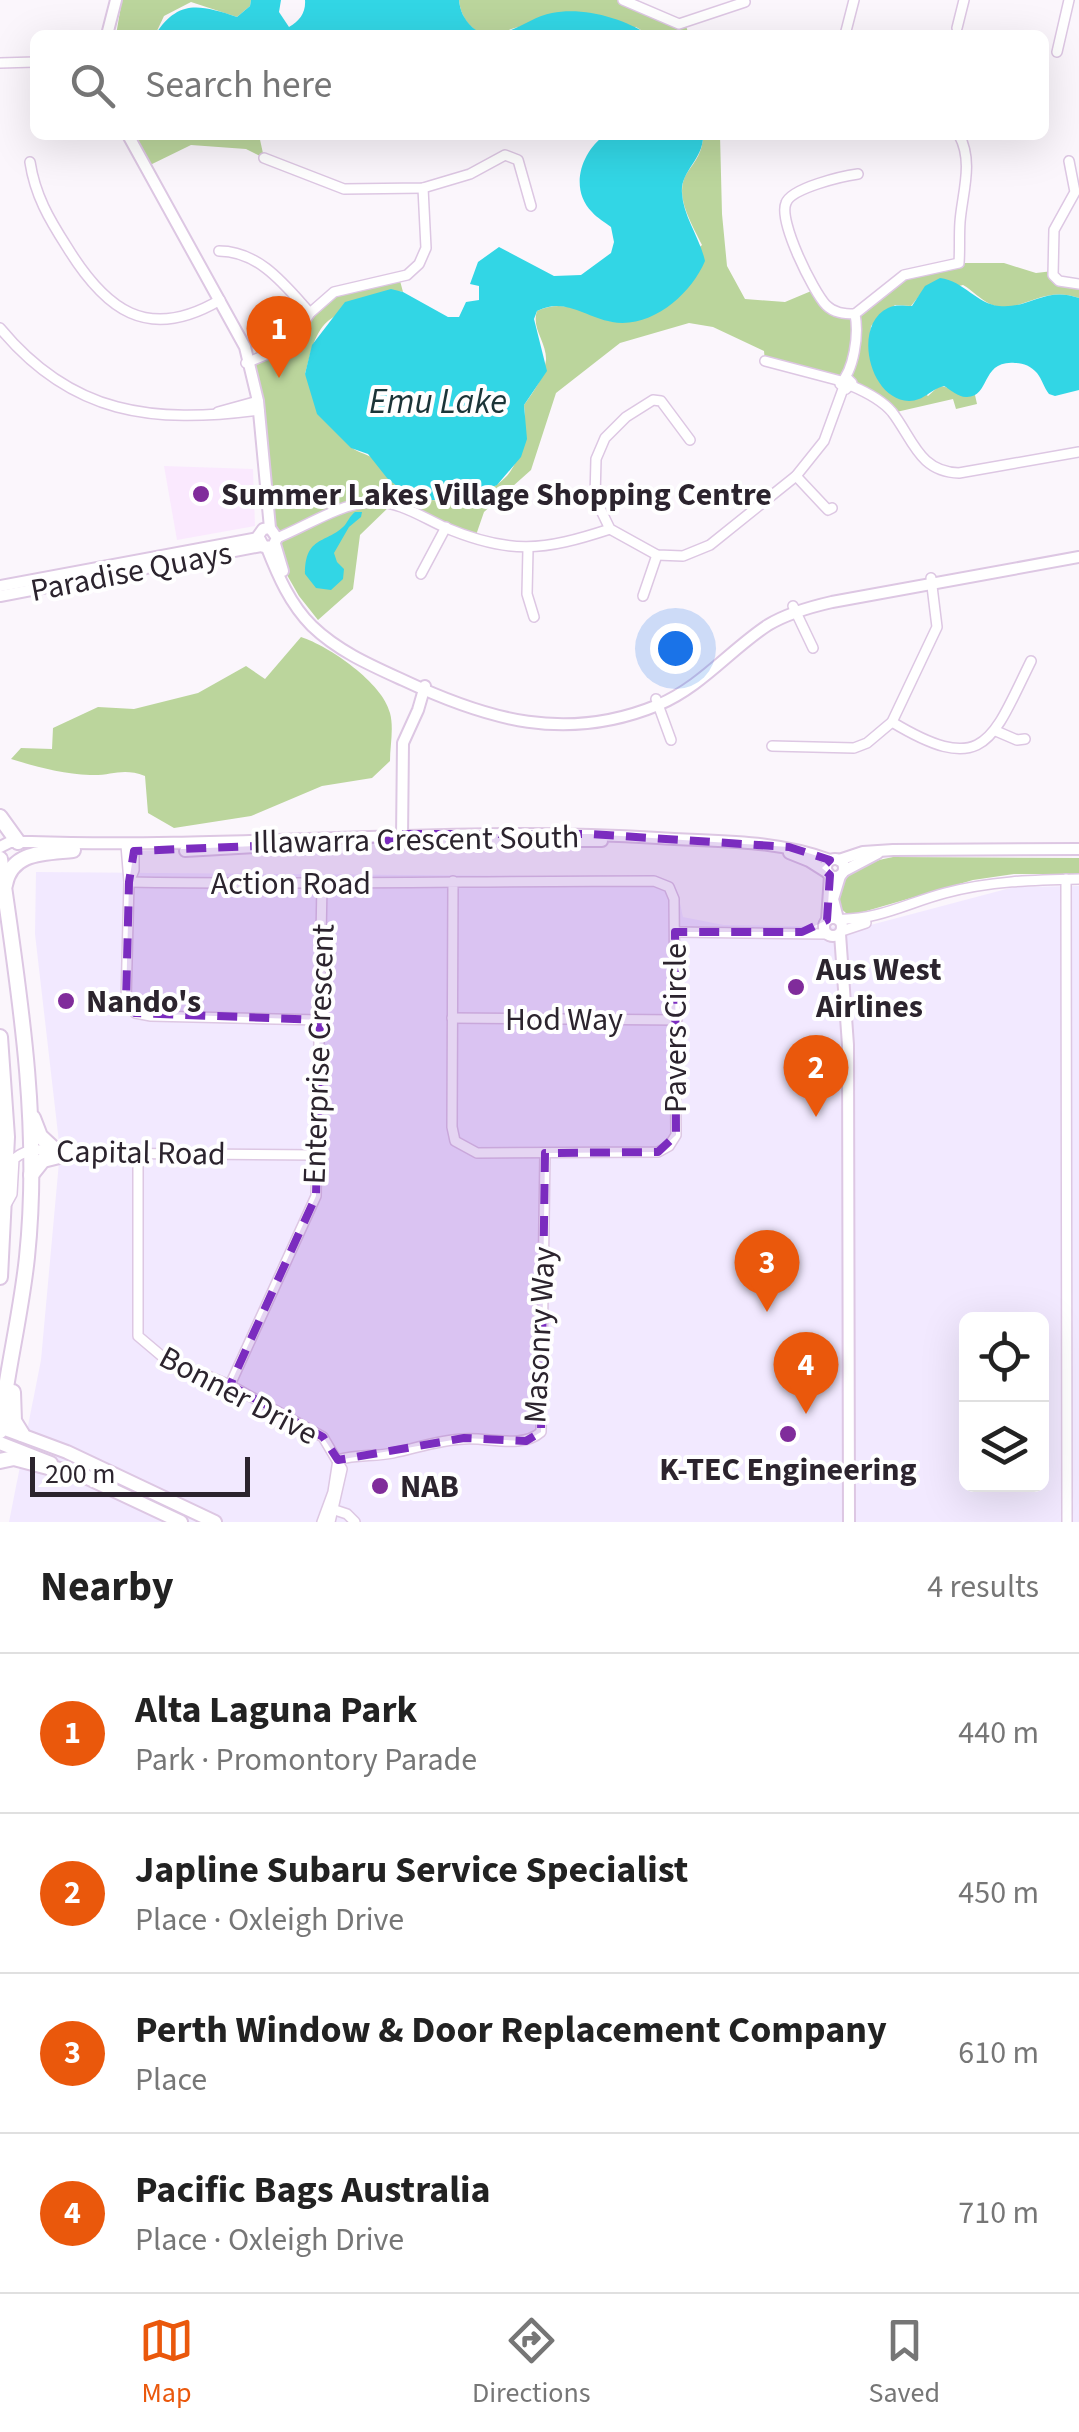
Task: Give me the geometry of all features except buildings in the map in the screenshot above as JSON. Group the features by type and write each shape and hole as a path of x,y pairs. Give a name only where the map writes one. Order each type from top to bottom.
{"main road":[{"path":"0,816 18,842"},
{"path":"4,891 8,872 18,860 74,850"},
{"path":"0,859 22,1007 31,1175 27,1256 0,1429 22,1434 215,1522"},
{"path":"0,1037 7,1137 0,1277"},
{"path":"29,1102 37,1131 55,1150"},
{"path":"31,1175 43,1160 72,1154"},
{"path":"16,1336 18,1358 12,1405 15,1426 22,1434"},
{"path":"0,1443 181,1522"},
{"path":"0,1461 14,1458 86,1478"},
{"path":"136,1485 139,1492 160,1502 167,1516"}],"street":[{"path":"111,30 119,0"},
{"path":"622,0 679,24 744,2"},
{"path":"846,30 854,0"},
{"path":"957,28 964,0"},
{"path":"1057,52 1069,0"},
{"path":"0,62 30,62"},
{"path":"128,140 247,363 268,538 288,582 322,626 360,654 484,714 546,725 593,722 657,702 696,684 767,626 795,609 1079,554"},
{"path":"858,174 794,194 784,210 794,244 823,301 836,312 855,314 904,274 959,263 959,228 966,184 961,140"},
{"path":"264,158 344,189 423,188 470,174 505,155 513,156 518,160 531,206"},
{"path":"1069,161 1074,192 1054,230 1053,275 1059,281 1079,284"},
{"path":"30,162 36,194 44,209 89,282 106,300 125,311 157,318 181,316 217,302"},
{"path":"247,363 290,345 310,313 334,292 407,275 419,264 426,248 423,188"},
{"path":"219,251 234,251 250,258 278,278 310,313"},
{"path":"690,440 661,401 654,400 626,416 605,438 596,458 596,498 610,530 657,555 683,556 710,546 796,476 824,442 846,383 857,334 855,314"},
{"path":"0,328 42,367 90,398 143,414 188,416 255,406"},
{"path":"765,361 846,383 881,402 917,454 945,472 960,473 1079,452"},
{"path":"796,476 828,510 832,508"},
{"name":"Paradise Quays","path":"0,596 268,538 368,502 393,503 486,542 528,549 610,530"},
{"path":"421,574 446,528"},
{"path":"528,549 527,594 534,617"},
{"name":"Paradise Quays","path":"0,586 188,554"},
{"path":"643,596 657,555"},
{"path":"772,746 854,748 867,743 892,722 937,627 932,581"},
{"path":"795,609 812,648"},
{"path":"892,722 942,747 984,744 996,731 1031,661"},
{"path":"398,837 403,744 429,689"},
{"path":"657,702 671,740"},
{"path":"996,731 1026,740"},
{"name":"Illawarra Crescent South","path":"0,848 74,850 590,834 789,847 835,869 863,852 1079,850"},
{"name":"Illawarra Crescent South","path":"0,848 18,842 130,848"},
{"path":"130,848 134,870 129,882 126,1001 135,1013 320,1020"},
{"path":"835,869 833,927 846,992 848,1046 848,1522"},
{"path":"1066,879 1067,1522"},
{"path":"674,932 802,932 877,916 946,892 1009,880 1079,879"},
{"name":"Action Road","path":"129,882 322,885 453,881"},
{"name":"Pavers Circle","path":"453,881 654,881 669,887 674,899 674,932 676,1135 669,1146 658,1152 477,1154 455,1141 453,881"},
{"name":"Enterprise Crescent","path":"230,1386 316,1196 322,885"},
{"name":"Hod Way","path":"452,1018 676,1020"},
{"path":"1066,1127 1079,1127"},
{"name":"Capital Road","path":"6,1205 12,1194 14,1159 21,1152 318,1156"},
{"name":"Bonner Drive","path":"138,1152 138,1336 164,1358 230,1386 323,1437 342,1469 329,1515"},
{"name":"Masonry Way","path":"338,1460 464,1438 526,1441 541,1432 545,1153"},
{"path":"329,1515 354,1521"}],"highlighted area":[{"path":"402,834 590,834 789,847 830,860 822,868 830,875 827,920 802,932 675,932 676,1135 658,1152 545,1153 541,1432 526,1441 464,1438 338,1460 323,1437 230,1385 316,1196 320,1020 135,1013 126,1001 129,882 134,851 402,840"}],"shaded area":[{"path":"164,466 253,469 255,526 177,540"},
{"path":"36,872 656,877 678,894 683,917 724,925 863,927 1014,887 1079,886 1079,1522 9,1522 41,1360 60,1151 35,934"}],"green space":[{"path":"122,0 251,0 250,6 237,17 191,2 164,16 157,30 117,30"},
{"path":"459,0 623,0 685,23 687,30 552,25 477,30 463,14"},
{"path":"131,140 260,140 264,158 246,149 191,145 146,167"},
{"path":"702,140 720,140 727,266 745,299 785,302 816,289 828,308 855,314 890,283 959,263 1004,263 1036,273 1053,271 1053,275 1079,284 1079,298 1053,295 1001,307 963,285 919,296 911,306 895,305 871,326 869,351 928,396 939,386 975,395 977,404 956,409 953,399 892,413 860,389 765,361 764,351 713,327 689,323 620,343 556,393 531,470 484,512 475,538 393,503 360,535 353,589 318,620 283,568 273,530 250,362 282,351 310,313 334,292 399,277 403,292 354,306 323,326 305,374 346,442 374,459 403,491 444,501 488,490 501,482 518,457 524,405 545,367 537,311 566,306 613,322 702,245 682,191"},
{"path":"301,637 353,667 385,701 392,725 390,761 372,778 322,786 251,816 174,828 148,813 145,776 130,772 70,773 11,759 21,748 52,749 53,728 98,707 134,709 198,693 246,666 265,679"},
{"path":"893,857 1079,858 1079,874 1014,874 973,880 856,914 839,907 842,886 854,871"}],"water":[{"path":"251,0 281,0 279,12 289,27 302,16 305,0 459,0 467,21 477,30 159,30 181,10 211,9 237,17 250,6"},
{"path":"552,13 590,13 639,30 512,30"},
{"name":"Emu Lake","path":"702,140 682,185 685,210 705,261 699,273 680,297 641,320 612,322 557,306 537,311 534,319 547,371 524,405 527,439 521,457 497,485 474,495 422,500 404,492 368,454 351,448 317,414 305,374 312,345 345,302 391,289 448,317 459,317 466,302 479,300 479,286 470,284 478,262 499,247 554,276 581,275 611,253 614,242 611,227 594,214 581,193 584,161 597,142"},
{"path":"940,278 999,306 1056,295 1079,298 1079,390 1049,394 1035,371 1015,363 996,367 974,396 960,396 944,386 919,399 895,397 875,376 868,345 870,330 877,317 891,307 912,306 925,286"},
{"path":"355,512 362,512 361,517 349,527 334,553 344,569 343,579 331,590 316,588 305,574 309,553 318,542 345,525"}],"place":[{"name":"Alta Laguna Park","path":"279,378"},
{"name":"Summer Lakes Village Shopping Centre","path":"201,494"},
{"name":"Aus West Airlines","path":"796,987"},
{"name":"Nando's","path":"66,1001"},
{"name":"Japline Subaru Service Specialist","path":"816,1117"},
{"name":"Perth Window & Door Replacement Company","path":"767,1312"},
{"name":"Pacific Bags Australia","path":"806,1414"},
{"name":"K-TEC Engineering","path":"788,1434"},
{"name":"NAB","path":"380,1486"}]}
